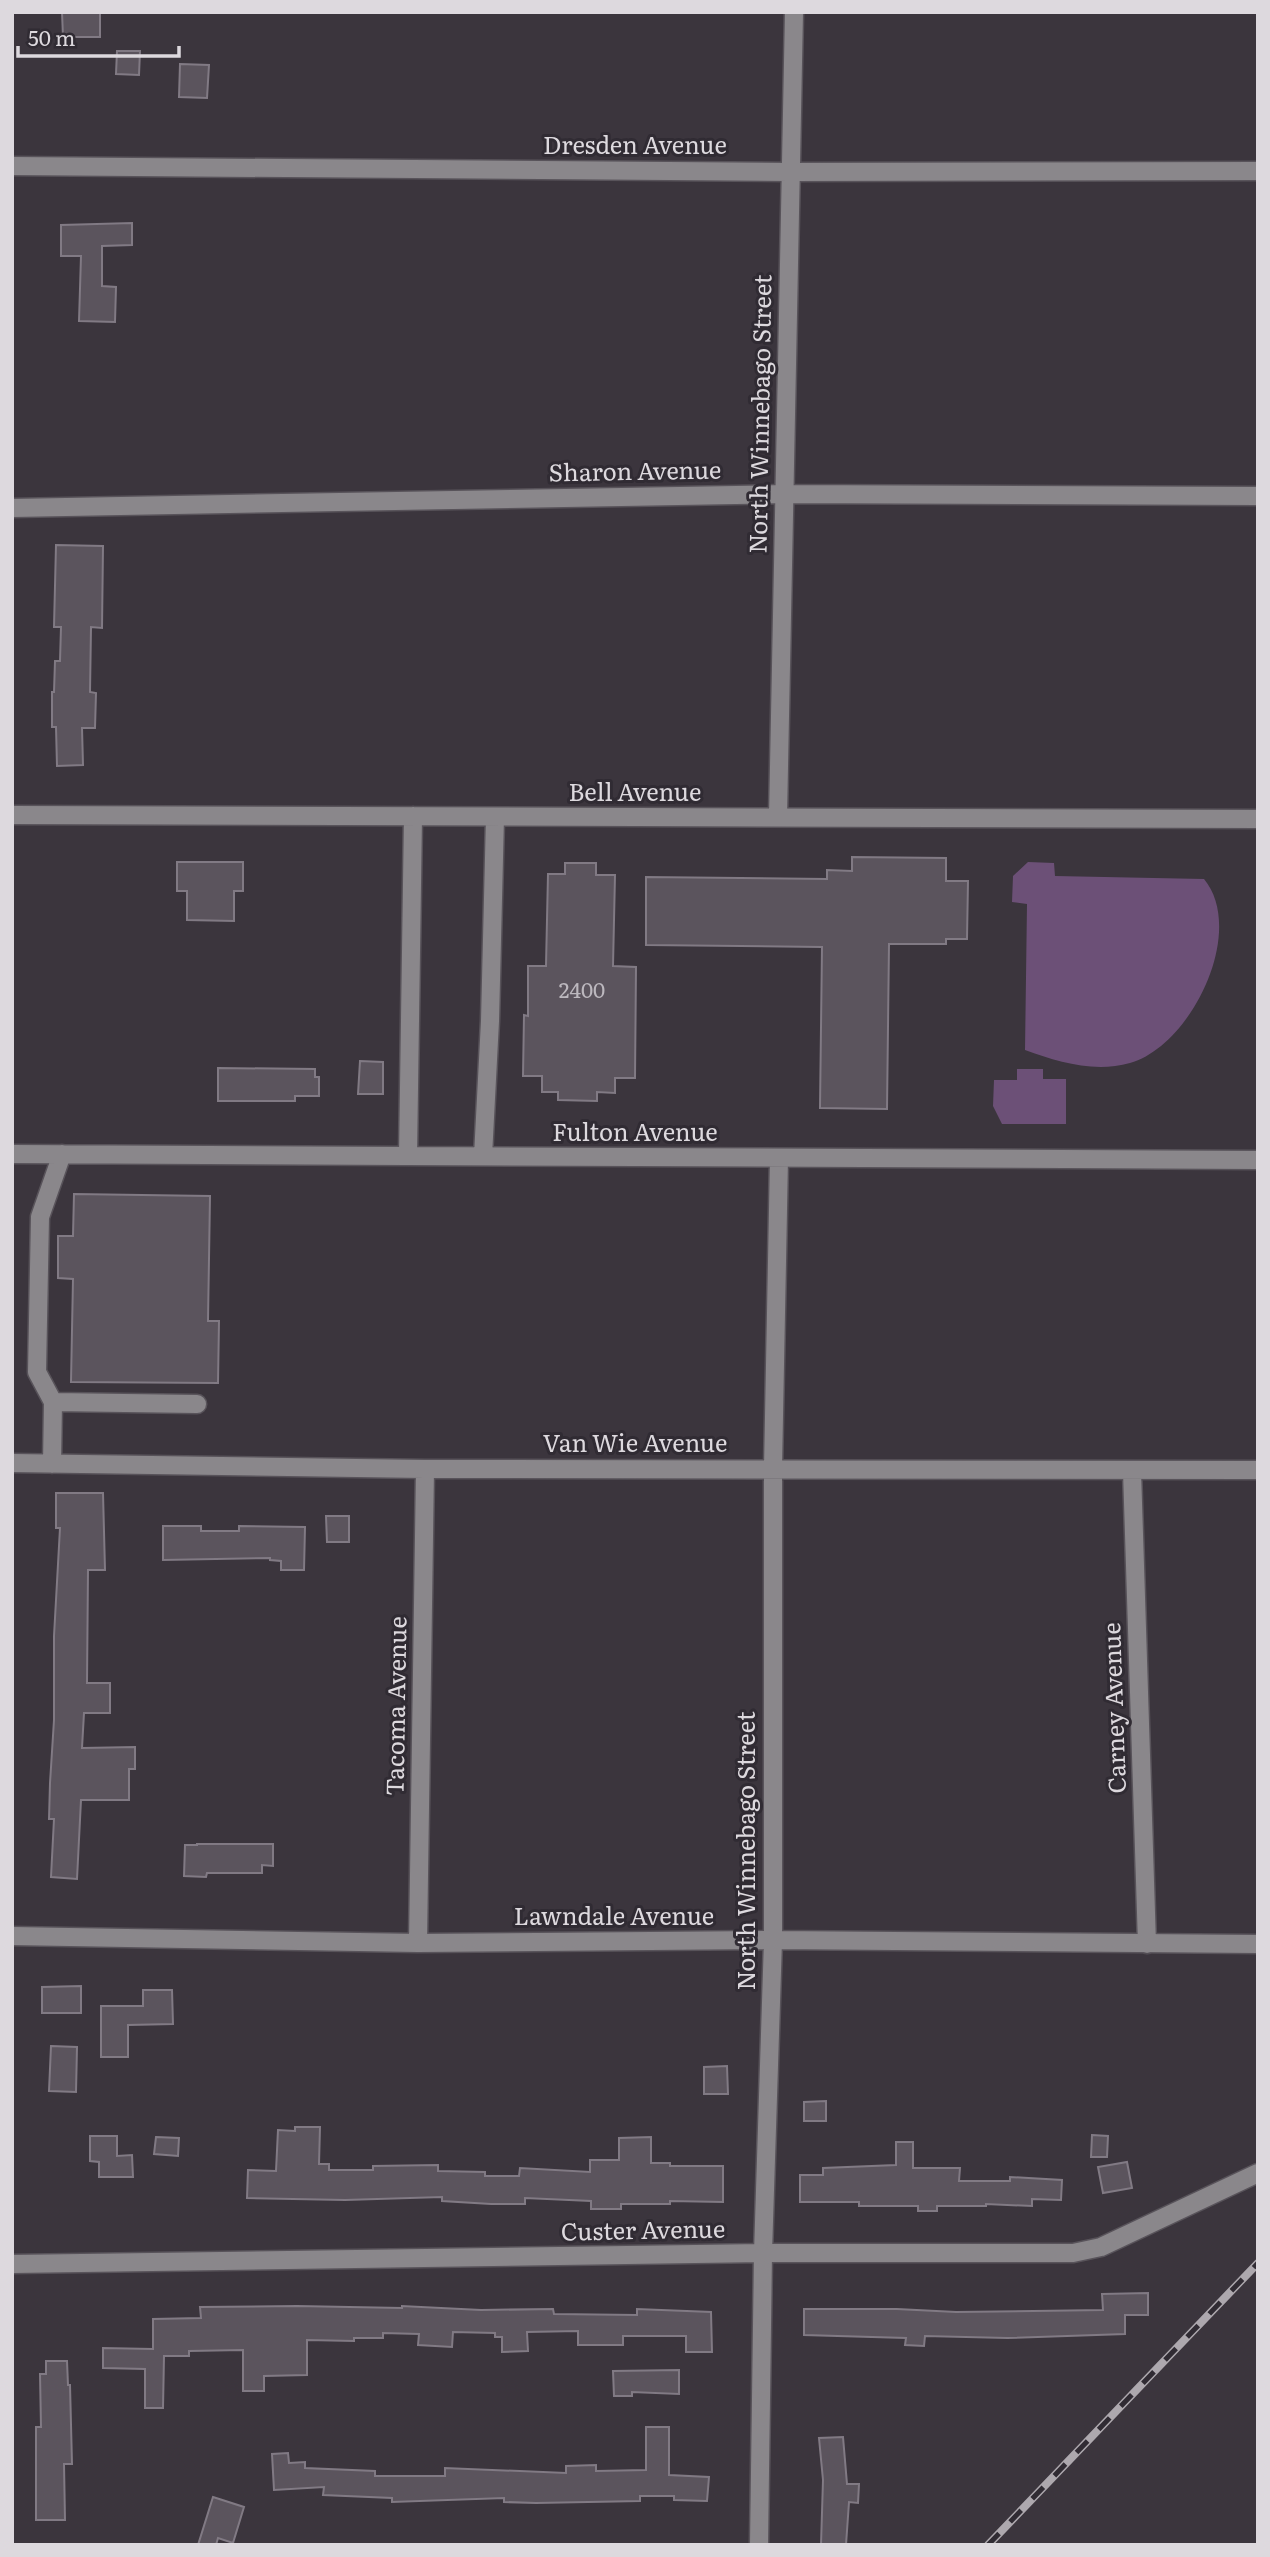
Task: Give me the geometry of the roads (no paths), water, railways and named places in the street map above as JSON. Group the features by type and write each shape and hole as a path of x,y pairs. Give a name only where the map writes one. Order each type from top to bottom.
{"street":[{"name":"North Winnebago Street","path":"778,817 794,12"},
{"name":"Dresden Avenue","path":"12,166 789,172 1258,171"},
{"name":"Sharon Avenue","path":"12,508 785,494 1258,496"},
{"name":"Bell Avenue","path":"12,815 1258,819"},
{"path":"408,1156 413,816"},
{"path":"483,1156 490,1021 495,817"},
{"name":"Fulton Avenue","path":"12,1154 1258,1160"},
{"path":"52,1464 53,1402 37,1372 40,1217 62,1154"},
{"name":"North Winnebago Street","path":"759,2545 763,2253 773,1940 773,1468 779,1158"},
{"path":"53,1402 197,1404"},
{"name":"Van Wie Avenue","path":"12,1464 425,1469 1258,1470"},
{"name":"Tacoma Avenue","path":"418,1943 425,1469"},
{"name":"Carney Avenue","path":"1132,1471 1147,1944"},
{"name":"Lawndale Avenue","path":"12,1936 418,1943 773,1940 1258,1944"},
{"name":"Custer Avenue","path":"12,2264 763,2253 1073,2253 1101,2247 1258,2173"}],"railway":[{"path":"988,2545 1258,2263"}]}
